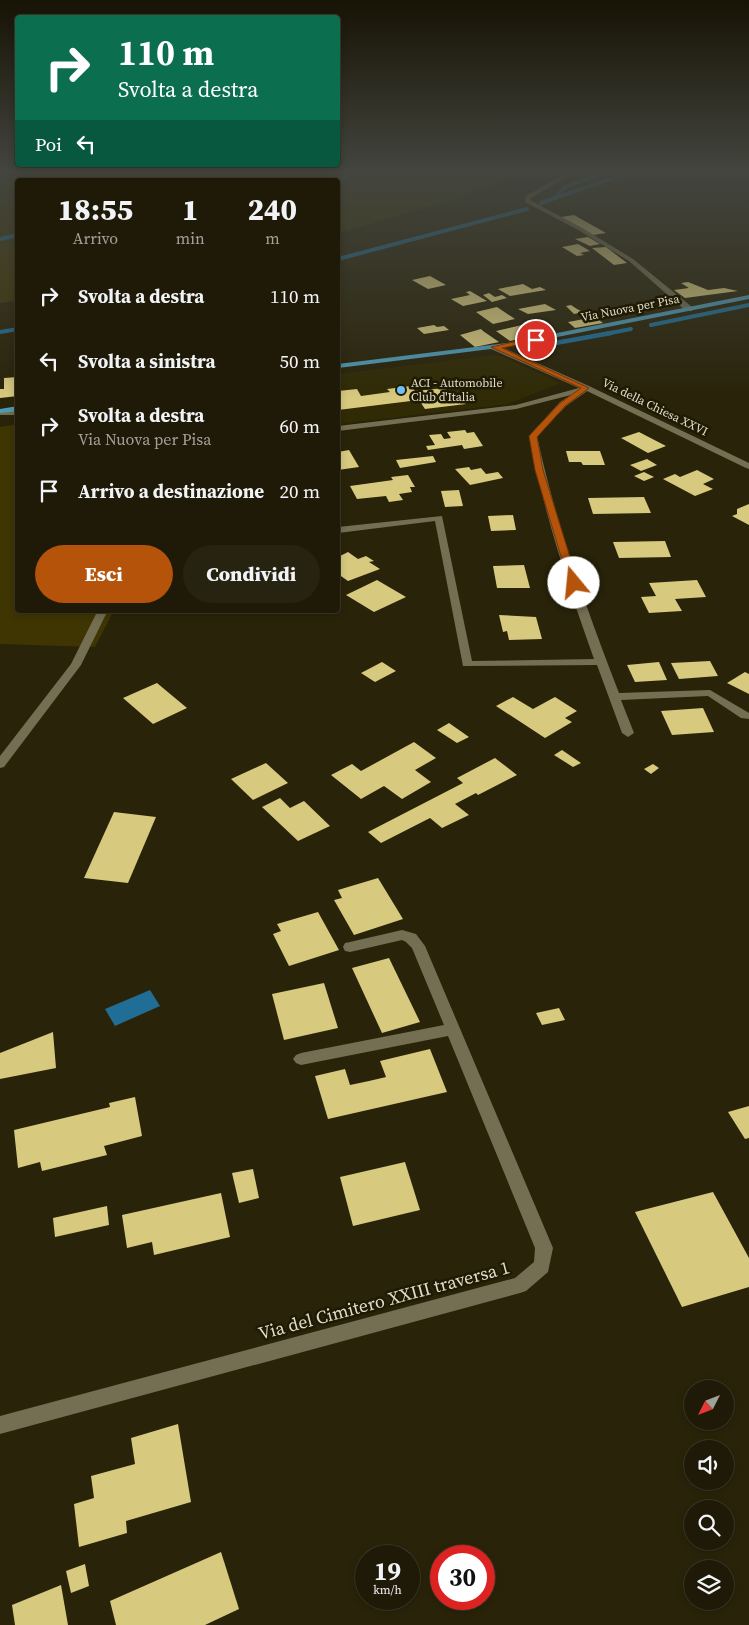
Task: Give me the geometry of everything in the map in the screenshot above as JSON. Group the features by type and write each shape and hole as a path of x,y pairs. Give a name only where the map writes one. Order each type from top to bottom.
{"main road":[{"name":"Via Nuova per Pisa","path":"340,366 494,347 749,297"},
{"path":"0,412 15,409"}],"street":[{"path":"609,247 631,260 689,309"},
{"name":"Via della Chiesa XXVI","path":"494,347 586,388 749,466"},
{"path":"340,429 516,407 586,388"},
{"path":"586,388 563,404 533,436 539,470 574,583 628,733"},
{"path":"0,412 15,414"},
{"path":"340,530 439,518 467,664 602,662"},
{"path":"0,764 76,665 102,613"},
{"path":"615,697 710,693 745,716"},
{"name":"Via del Cimitero XXIII traversa 1","path":"0,1425 520,1285 542,1266 544,1248 418,946 411,938 402,935 350,947"},
{"path":"301,1059 452,1029"}],"shaded area":[{"path":"0,247 15,247 15,301 0,303"},
{"path":"494,355 501,356 561,383 508,404 340,424 340,374"},
{"path":"15,424 15,613 112,613 95,647 0,644 0,427"}],"water":[{"path":"150,990 160,1006 115,1026 105,1009"}],"building":[{"path":"562,247 583,247 590,251 580,253 584,255 577,256"},
{"path":"606,247 627,263 614,265 592,248"},
{"path":"430,276 446,285 428,289 412,280"},
{"path":"688,282 708,290 724,288 738,291 685,298 674,290 689,288 681,283"},
{"path":"523,284 532,289 540,287 546,290 510,296 498,289"},
{"path":"470,291 487,301 463,306 451,299 470,295 466,292"},
{"path":"489,293 495,297 502,295 507,298 492,302 483,295"},
{"path":"545,304 556,310 528,314 518,309"},
{"path":"571,305 583,312 574,314 566,306"},
{"path":"497,307 515,319 493,324 476,312"},
{"path":"595,317 603,323 575,328 568,322"},
{"path":"434,325 437,327 444,326 449,330 424,334 417,328"},
{"path":"522,325 537,335 510,341 496,331"},
{"path":"481,329 499,342 475,347 460,335"},
{"path":"15,377 15,396 0,398 0,389 4,389 4,378"},
{"path":"411,386 415,391 445,388 450,394 458,393 466,404 425,409 419,400 340,410 340,391 357,389 361,396 390,392 387,389"},
{"path":"465,430 467,433 474,432 483,446 464,449 462,445 428,450 426,446 435,445 429,435 441,434 444,439 451,438 447,432"},
{"path":"639,432 666,446 648,453 621,438"},
{"path":"349,450 359,467 340,470 340,452"},
{"path":"566,451 600,451 605,465 583,465 581,462 569,462"},
{"path":"433,456 436,462 400,468 396,460"},
{"path":"647,459 657,465 641,471 630,465"},
{"path":"469,467 471,470 481,468 486,474 498,472 503,478 470,485 455,469"},
{"path":"697,470 714,479 703,484 713,489 695,496 663,479 675,474 680,477"},
{"path":"644,472 654,477 644,481 634,476"},
{"path":"408,475 415,487 410,487 412,492 399,494 403,500 389,502 386,496 357,499 350,486 393,480 391,477"},
{"path":"459,490 463,506 445,507 441,491"},
{"path":"644,497 651,513 593,514 588,498"},
{"path":"749,504 749,525 732,516 737,514 737,509"},
{"path":"513,515 516,530 491,531 488,516"},
{"path":"665,541 671,557 619,558 613,542"},
{"path":"348,552 358,559 366,556 374,561 369,562 380,569 348,581 340,575 340,556"},
{"path":"524,565 530,588 497,588 493,566"},
{"path":"377,580 406,597 374,612 346,595"},
{"path":"697,580 706,597 675,599 682,611 649,613 641,597 656,596 649,583"},
{"path":"499,615 536,617 542,639 509,640 507,631 503,632"},
{"path":"710,661 718,676 679,679 671,663"},
{"path":"382,662 396,671 375,682 361,673"},
{"path":"659,662 667,680 635,682 627,665"},
{"path":"745,672 749,674 749,694 727,683"},
{"path":"157,683 187,708 153,724 123,698"},
{"path":"513,697 533,709 555,697 577,711 565,718 572,722 545,738 496,706"},
{"path":"703,708 714,732 672,735 661,711"},
{"path":"449,723 469,737 457,743 437,730"},
{"path":"414,742 436,758 415,770 431,782 402,799 384,786 361,799 331,775 352,764 361,771"},
{"path":"562,750 581,763 573,767 554,755"},
{"path":"495,758 517,775 478,795 476,793 455,804 469,815 442,828 430,818 381,843 368,832 463,783 457,778"},
{"path":"266,763 288,783 253,800 231,779"},
{"path":"653,764 659,768 651,774 644,769"},
{"path":"280,798 290,808 304,801 330,826 298,841 262,807"},
{"path":"114,812 156,817 128,883 84,878"},
{"path":"378,878 403,919 354,935 334,900 342,898 338,890"},
{"path":"318,912 339,950 289,966 273,934 281,931 277,924"},
{"path":"389,958 420,1022 382,1033 352,968"},
{"path":"324,983 338,1028 284,1040 272,994"},
{"path":"559,1008 565,1020 542,1025 536,1013"},
{"path":"53,1032 56,1068 0,1079 0,1053"},
{"path":"430,1049 447,1092 328,1119 315,1076 345,1069 350,1085 369,1081 386,1077 380,1061"},
{"path":"135,1097 142,1136 104,1146 107,1155 42,1171 40,1162 18,1168 14,1130 110,1107 109,1103"},
{"path":"749,1106 749,1138 745,1139 728,1112"},
{"path":"405,1162 420,1210 353,1226 340,1177"},
{"path":"253,1169 259,1198 239,1203 232,1173"},
{"path":"713,1192 749,1258 749,1287 682,1307 635,1212"},
{"path":"221,1193 230,1237 154,1255 152,1242 127,1248 122,1215"},
{"path":"107,1206 109,1225 55,1237 53,1218"},
{"path":"178,1424 191,1502 126,1521 127,1533 79,1547 74,1504 94,1498 91,1476 135,1464 131,1438"},
{"path":"221,1552 239,1609 205,1625 116,1625 110,1601"},
{"path":"85,1564 89,1586 71,1593 66,1571"},
{"path":"61,1585 68,1625 15,1625 12,1605"}],"waterway":[{"path":"340,258 384,247"},
{"path":"651,325 749,305"},
{"path":"605,334 631,329"},
{"path":"0,332 15,330"},
{"path":"522,349 611,333"}],"place":[{"name":"ACI - Automobile Club d'Italia","path":"401,390"}],"route":[{"path":"536,340 494,347 586,388 563,404 533,436 539,470 574,583"}]}
